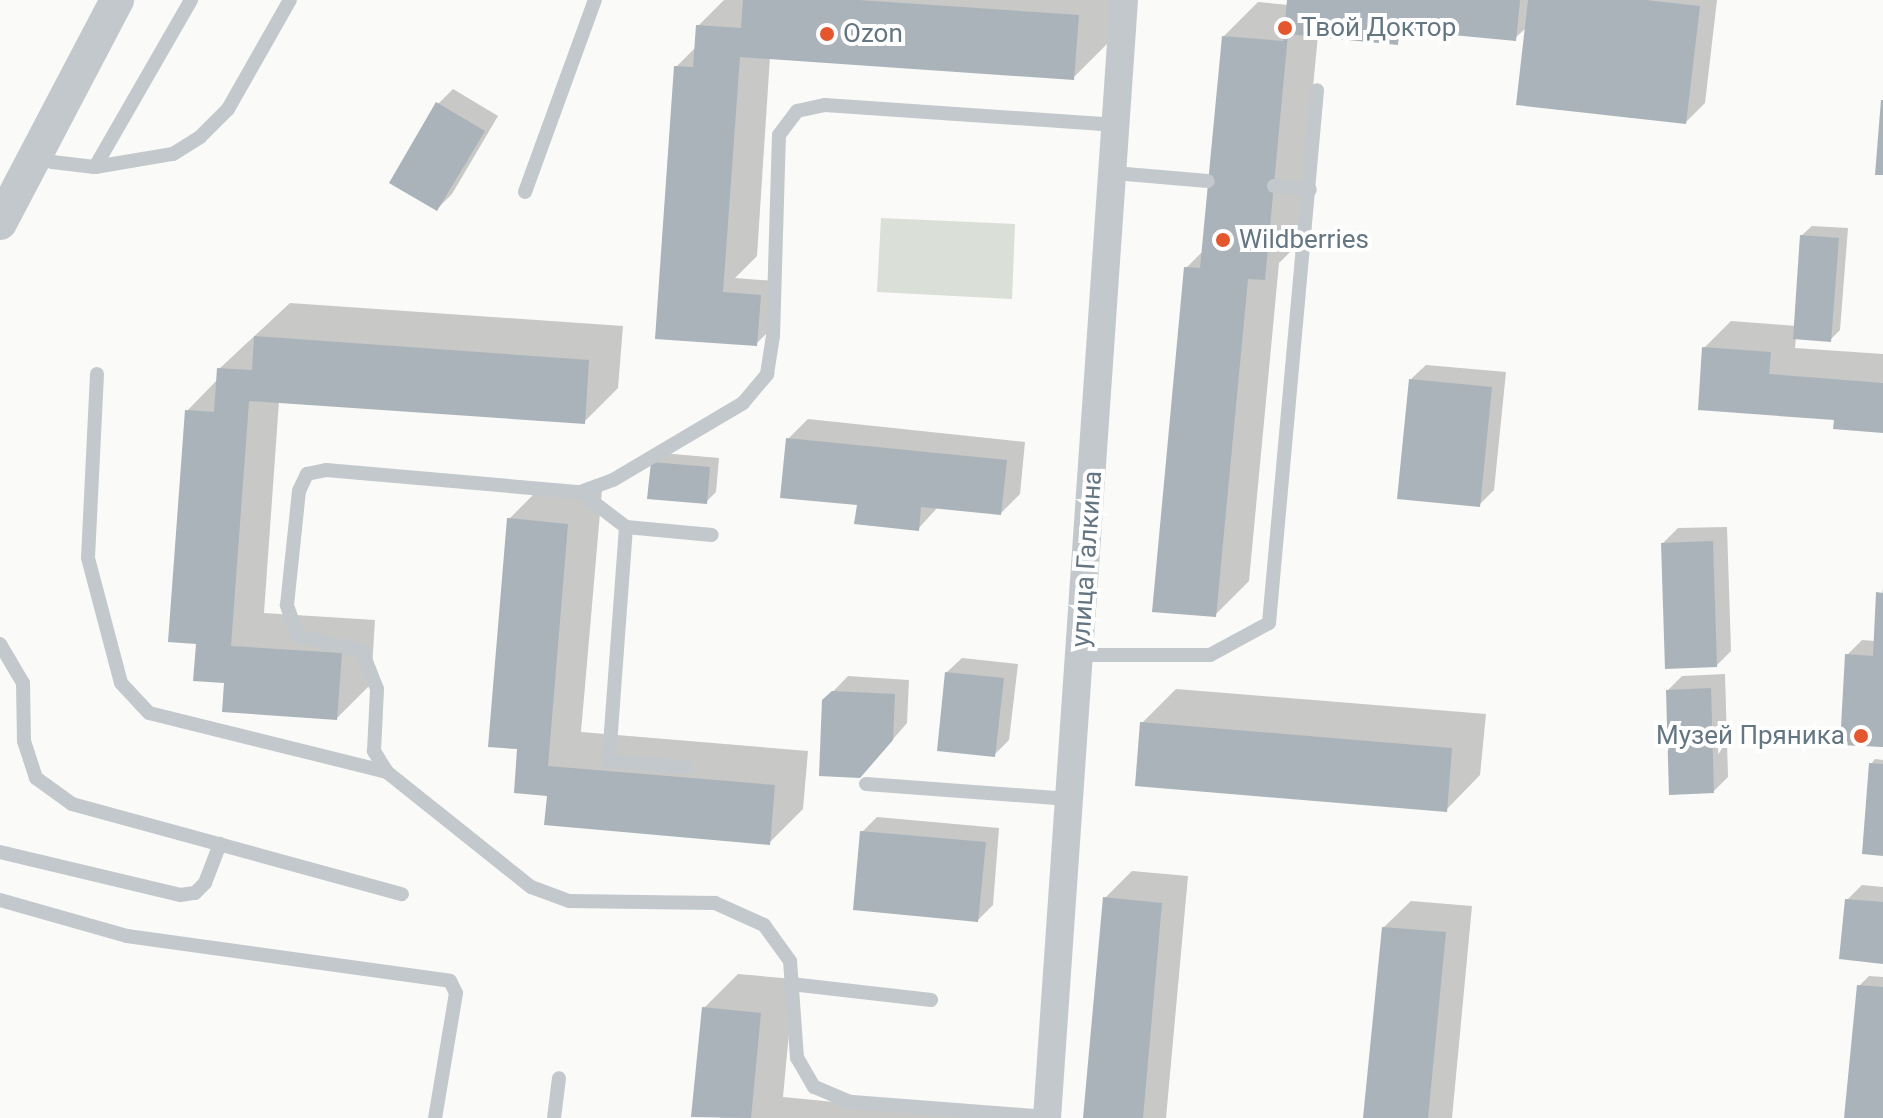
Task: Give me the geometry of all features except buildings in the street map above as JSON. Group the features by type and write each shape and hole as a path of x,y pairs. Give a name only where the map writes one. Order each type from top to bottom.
{"street":[{"path":"0,223 117,0"},
{"name":"улица Галкина","path":"1047,1117 1124,0"}],"lane":[{"path":"95,167 191,0"},
{"path":"37,153 52,162 95,167 173,154 200,137 228,109 290,0"},
{"path":"525,192 595,0"},
{"path":"1080,655 1210,655 1269,623 1317,90"},
{"path":"1047,1117 850,1102 814,1087 797,1058 790,961 764,925 715,903 569,901 531,887 387,772 374,751 377,689 362,651 298,636 290,625 287,605 299,491 307,474 326,470 580,492 613,480 743,403 767,374 773,336 779,135 797,111 836,105 1117,125"},
{"path":"1114,173 1208,181"},
{"path":"1274,186 1310,190"},
{"path":"97,374 88,558 121,683 149,713 387,772"},
{"path":"580,492 626,527 712,535"},
{"path":"626,527 609,761 687,767"},
{"path":"0,644 23,683 24,741 36,778 72,804 402,894"},
{"path":"866,784 1069,799"},
{"path":"0,852 180,895 195,893 205,883 220,844"},
{"path":"0,900 151,940 450,981 456,993 435,1118"},
{"path":"791,984 931,1000"},
{"path":"554,1118 559,1078"}],"shaded area":[{"path":"881,218 1015,224 1012,299 877,292"}],"place":[{"name":"Твой Доктор","path":"1285,28"},
{"name":"Ozon","path":"827,34"},
{"name":"Wildberries","path":"1223,240"},
{"name":"Музей Пряника","path":"1861,736"}]}
